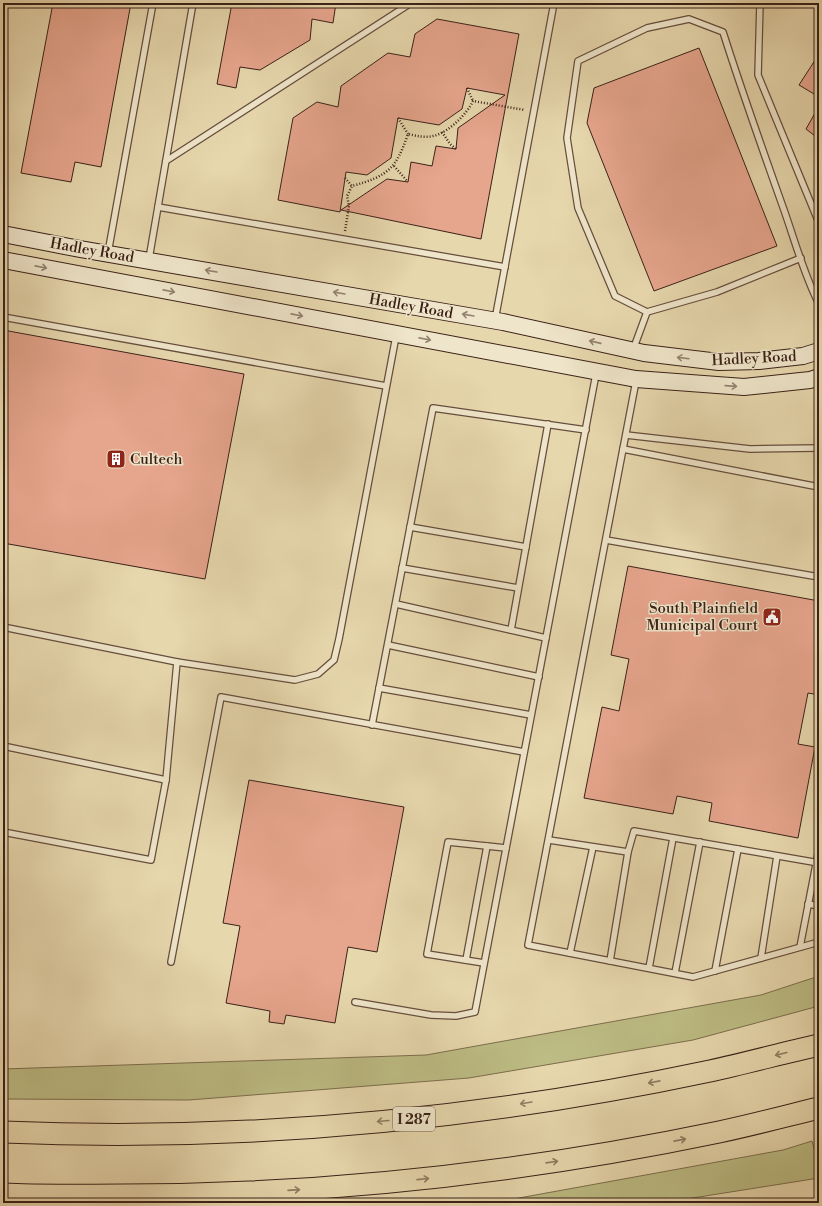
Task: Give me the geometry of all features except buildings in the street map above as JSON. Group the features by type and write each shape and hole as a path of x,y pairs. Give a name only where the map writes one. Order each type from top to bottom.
{"highway":[{"name":"I 287","path":"3,1132 111,1135 210,1133 308,1128 416,1118 510,1106 610,1090 711,1071 819,1044"},
{"path":"3,1194 191,1195 331,1188 469,1174 608,1153 720,1132 819,1108"}],"main road":[{"name":"Hadley Road","path":"3,234 108,254 495,320 639,352 719,362 759,361 803,356 819,351"},
{"name":"Hadley Road","path":"3,260 636,379 744,387 810,380 819,377"},
{"path":"636,379 639,352"}],"lane":[{"path":"108,254 153,3"},
{"path":"149,261 193,3"},
{"path":"166,161 411,3"},
{"path":"495,320 554,3"},
{"path":"760,3 758,75 819,223"},
{"path":"801,258 717,292 647,312 614,296 578,208 567,138 578,61 647,28 688,19 723,32 746,104 801,258 813,293 819,304"},
{"path":"158,208 505,267"},
{"path":"639,352 647,312"},
{"path":"3,317 386,386"},
{"path":"3,627 177,662 295,680 318,674 334,660 396,334"},
{"path":"355,1002 431,1014 456,1016 475,1012 597,371"},
{"path":"636,379 528,945 693,977 819,942"},
{"path":"372,725 433,408 586,430"},
{"path":"511,630 548,424"},
{"path":"626,435 750,449 819,448"},
{"path":"623,449 819,487"},
{"path":"410,527 526,547"},
{"path":"606,540 819,578"},
{"path":"402,568 518,588"},
{"path":"396,604 546,638"},
{"path":"388,645 538,677"},
{"path":"3,832 151,860 166,780 177,662"},
{"path":"380,688 531,715"},
{"path":"171,962 221,697 524,752"},
{"path":"3,746 166,780"},
{"path":"610,961 628,852 634,831 818,863"},
{"path":"649,968 673,838"},
{"path":"548,840 628,852"},
{"path":"484,963 427,954 448,842 506,848"},
{"path":"675,973 700,842"},
{"path":"466,960 487,846"},
{"path":"570,953 593,847"},
{"path":"715,971 738,849"},
{"path":"800,947 818,863 819,849"},
{"path":"761,958 777,856"},
{"path":"808,904 819,906"}],"path":[{"path":"467,88 473,101"},
{"path":"473,101 534,111"},
{"path":"398,118 408,134 419,137 435,136 456,123 469,109 473,101"},
{"path":"442,132 450,144 456,149"},
{"path":"343,239 349,206 347,196 352,186 380,176 394,166 402,152 408,134"},
{"path":"394,166 408,182"},
{"path":"345,178 352,186"}],"shaded area":[{"path":"819,976 819,1006 693,1040 469,1078 189,1100 3,1099 3,1069 426,1055 761,995"},
{"path":"812,1141 819,1166 819,1178 661,1203 479,1203 508,1200 783,1150"}],"place":[{"name":"Cultech","path":"116,459"},
{"name":"South Plainfield Municipal Court","path":"772,617"}]}
